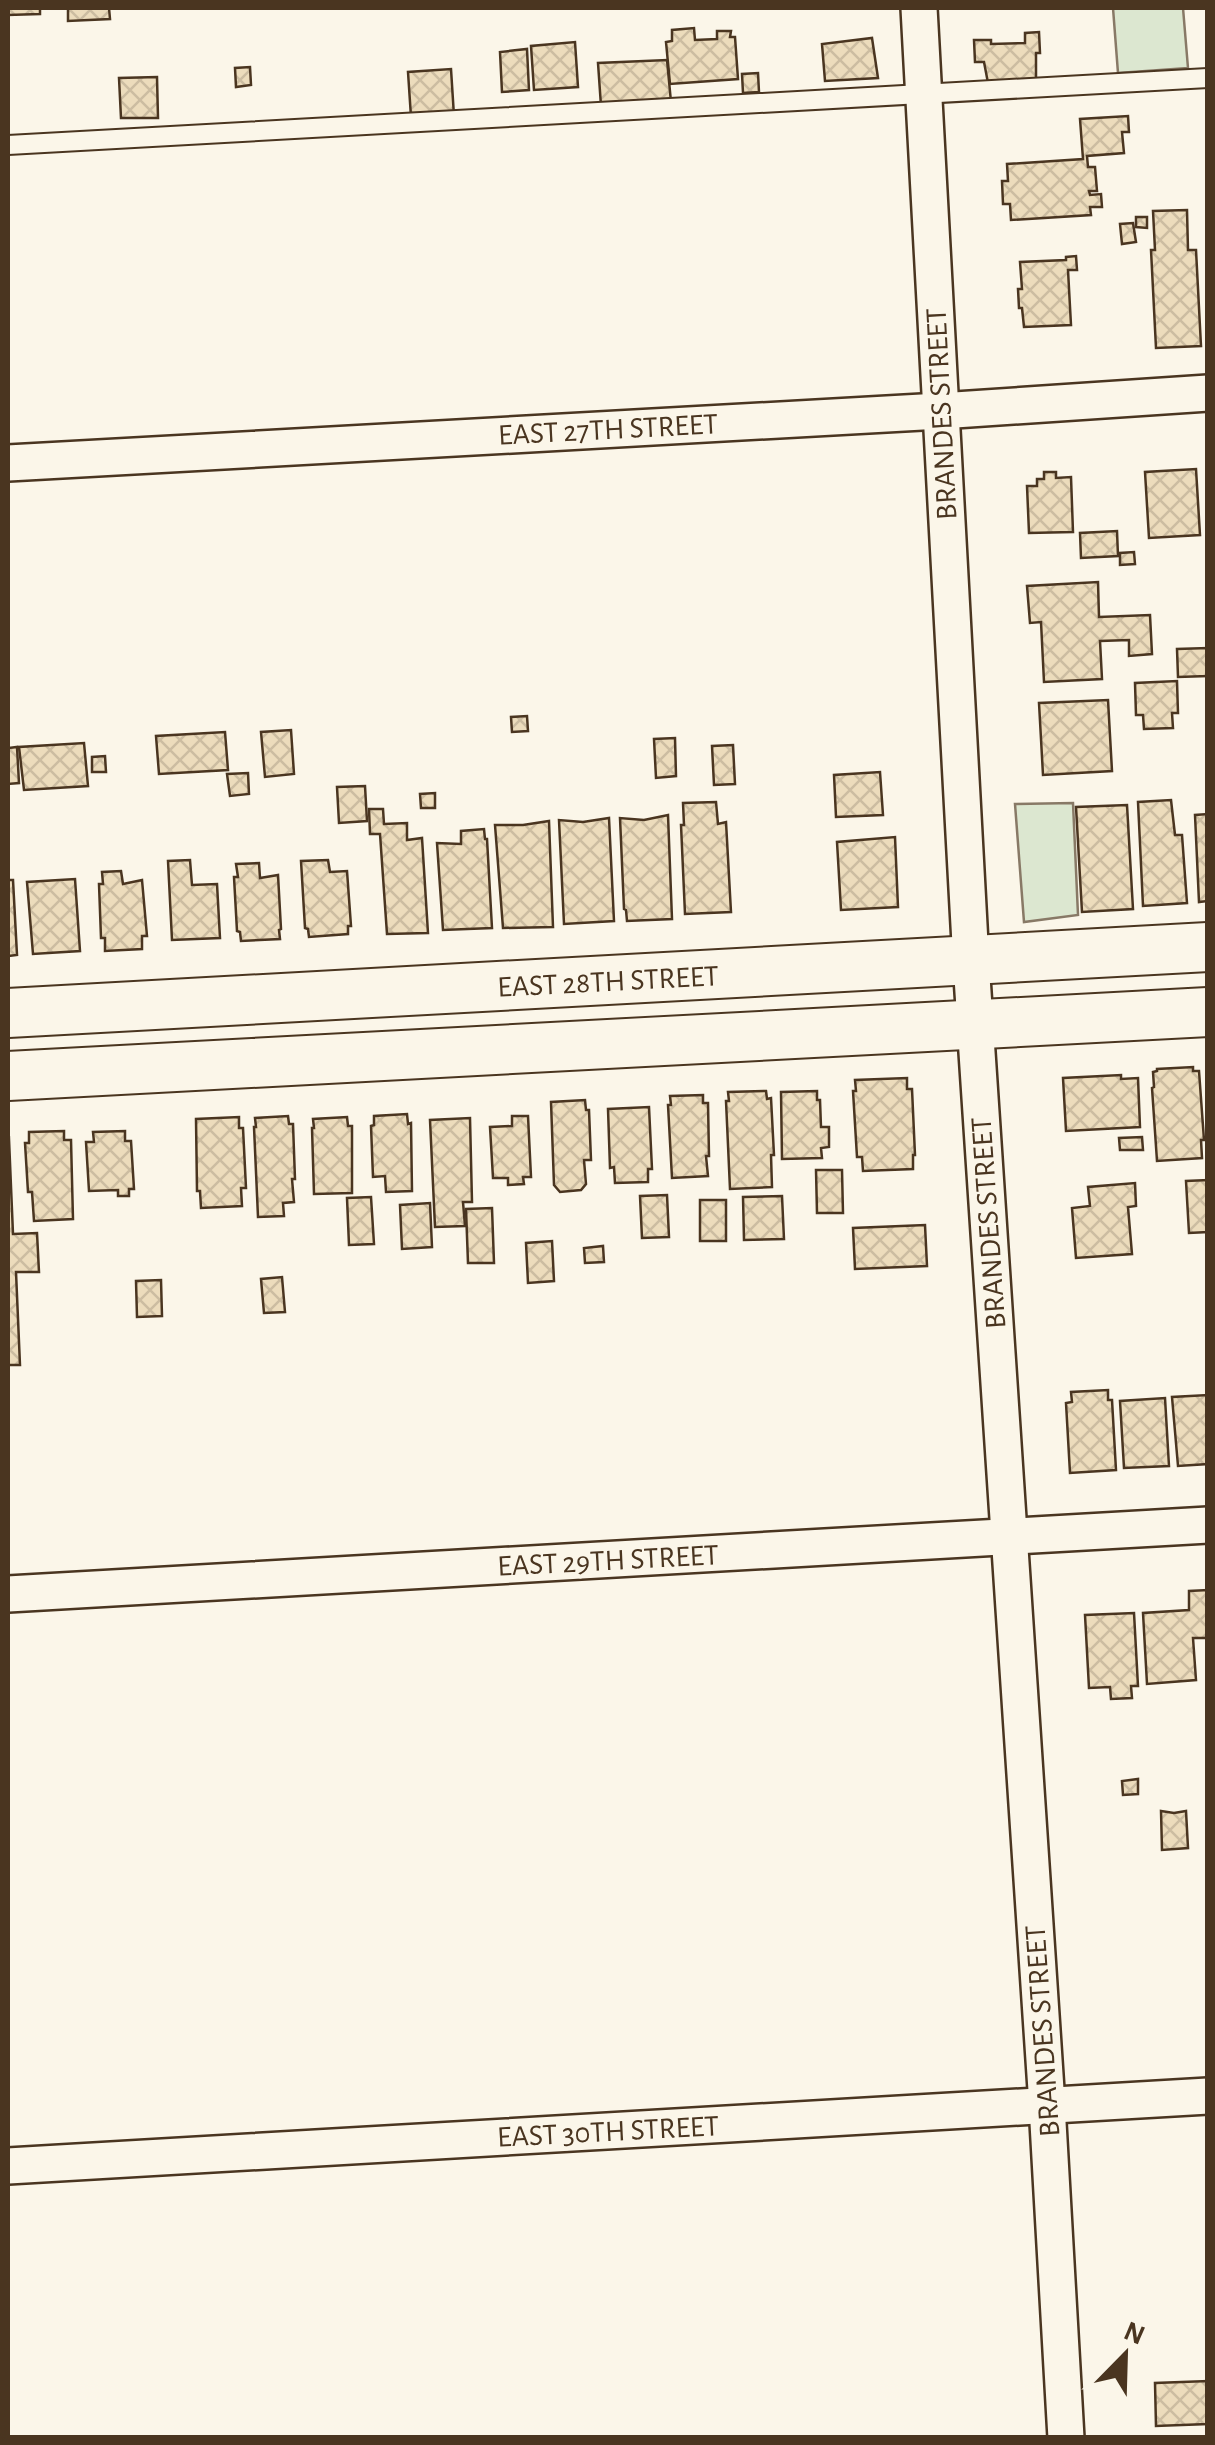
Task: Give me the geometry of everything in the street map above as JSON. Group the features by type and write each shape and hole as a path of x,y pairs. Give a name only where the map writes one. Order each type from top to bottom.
{"street":[{"name":"BRANDES STREET","path":"920,8 971,962 1048,2105 1066,2438"},
{"name":"EAST 27TH STREET","path":"8,464 1208,393"},
{"name":"EAST 28TH STREET","path":"8,1013 1208,947"},
{"path":"8,1076 1208,1012"},
{"name":"EAST 29TH STREET","path":"8,1594 1208,1525"},
{"name":"EAST 30TH STREET","path":"8,2166 1208,2096"}],"lane":[{"path":"8,145 1208,78"}],"green space":[{"path":"1113,8 1183,8 1188,68 1118,73"},
{"path":"1073,803 1078,915 1024,922 1015,804"}],"building":[{"path":"8,8 40,8 40,14 8,15"},
{"path":"68,8 109,8 110,19 68,21"},
{"path":"694,28 695,40 717,39 717,31 731,31 730,37 735,37 738,79 670,84 666,42 672,41 672,30"},
{"path":"1039,32 1036,81 988,83 984,62 975,62 974,40 1025,43 1025,33"},
{"path":"872,38 878,78 825,81 822,44"},
{"path":"575,42 578,87 534,90 531,46"},
{"path":"527,49 529,90 502,92 500,52"},
{"path":"667,60 671,102 601,106 598,63"},
{"path":"250,67 251,85 236,87 235,68"},
{"path":"451,69 454,116 411,117 408,72"},
{"path":"758,73 759,92 743,93 742,74"},
{"path":"157,77 158,118 121,118 119,78"},
{"path":"1128,116 1129,132 1122,132 1124,153 1087,156 1088,167 1095,167 1097,191 1089,191 1090,195 1101,194 1102,207 1090,207 1091,215 1011,220 1010,204 1003,204 1002,181 1008,181 1007,164 1083,159 1080,119"},
{"path":"1187,210 1188,250 1196,250 1201,346 1156,348 1153,211"},
{"path":"1136,217 1147,217 1147,228 1136,227"},
{"path":"1133,223 1136,242 1122,244 1120,224"},
{"path":"1076,256 1077,270 1068,270 1071,325 1024,327 1019,308 1020,262"},
{"path":"1196,469 1200,535 1149,538 1145,472"},
{"path":"1044,472 1056,472 1056,478 1071,477 1073,532 1029,533 1027,486 1037,486 1037,479 1044,479"},
{"path":"1117,531 1118,556 1081,558 1080,533"},
{"path":"1134,552 1135,564 1120,565 1120,553"},
{"path":"1098,582 1099,617 1150,615 1152,654 1129,656 1129,640 1100,641 1102,679 1044,682 1041,622 1030,623 1027,586"},
{"path":"1208,648 1208,676 1178,677 1177,649"},
{"path":"1177,681 1178,713 1172,713 1173,728 1144,729 1143,715 1136,715 1135,683"},
{"path":"1108,700 1112,771 1043,775 1039,703"},
{"path":"527,716 528,731 512,732 511,717"},
{"path":"291,730 294,774 265,777 261,732"},
{"path":"225,732 228,770 159,774 156,736"},
{"path":"675,738 676,776 656,778 654,739"},
{"path":"84,743 88,786 24,790 19,747"},
{"path":"733,745 735,784 714,785 712,746"},
{"path":"17,747 19,783 8,784 8,748"},
{"path":"105,756 106,772 92,772 92,757"},
{"path":"880,772 883,815 836,817 834,775"},
{"path":"248,773 249,794 230,796 227,774"},
{"path":"365,786 367,821 339,823 337,787"},
{"path":"435,793 435,808 421,808 420,794"},
{"path":"1171,800 1175,835 1182,835 1187,903 1143,906 1138,802"},
{"path":"716,802 718,824 726,822 731,912 685,914 683,803"},
{"path":"1127,805 1133,909 1082,912 1076,807"},
{"path":"369,809 383,809 384,824 407,823 407,840 422,838 428,933 387,934 380,834 370,834"},
{"path":"1208,814 1208,901 1199,902 1195,815"},
{"path":"668,815 672,919 627,921 620,818 644,820"},
{"path":"609,818 614,921 564,924 559,820"},
{"path":"549,821 553,927 503,928 495,825"},
{"path":"484,829 492,928 443,930 437,843 461,844 461,831"},
{"path":"895,837 898,907 841,910 837,842"},
{"path":"190,860 192,885 217,884 220,938 172,940 168,861"},
{"path":"328,860 330,872 347,871 351,926 348,934 309,937 305,928 301,861"},
{"path":"259,863 260,878 278,875 280,939 241,941 237,931 236,864"},
{"path":"121,871 123,884 142,880 147,936 142,936 142,949 105,951 99,884 103,884 102,872"},
{"path":"75,879 80,951 33,954 27,882"},
{"path":"8,880 13,880 17,955 8,956"},
{"path":"1193,1067 1193,1071 1199,1071 1202,1158 1157,1161 1153,1072"},
{"path":"1121,1075 1121,1079 1138,1078 1140,1127 1066,1131 1063,1078"},
{"path":"907,1078 907,1089 912,1089 913,1169 863,1171 862,1157 857,1157 855,1080"},
{"path":"766,1091 767,1099 771,1098 772,1187 730,1189 728,1092"},
{"path":"817,1091 821,1127 829,1127 829,1147 821,1148 822,1158 782,1159 781,1092"},
{"path":"703,1095 703,1103 708,1103 708,1176 672,1178 670,1096"},
{"path":"585,1100 591,1160 584,1160 586,1184 581,1190 560,1192 554,1185 551,1102"},
{"path":"649,1107 652,1169 648,1169 648,1182 615,1183 614,1167 610,1168 608,1109"},
{"path":"407,1114 408,1124 411,1123 412,1191 386,1192 385,1176 373,1177 371,1126 374,1116"},
{"path":"288,1116 289,1124 293,1124 294,1202 283,1203 284,1216 258,1217 255,1118"},
{"path":"512,1116 528,1116 531,1177 523,1177 524,1184 508,1185 508,1178 493,1178 490,1127 512,1126"},
{"path":"239,1117 246,1188 241,1188 242,1206 201,1208 197,1191 196,1119"},
{"path":"347,1117 348,1126 352,1126 352,1193 314,1194 313,1119"},
{"path":"470,1118 472,1202 463,1202 465,1226 435,1227 430,1120"},
{"path":"64,1131 64,1140 71,1140 73,1219 34,1221 25,1143 29,1143 29,1132"},
{"path":"125,1131 125,1141 131,1141 134,1189 129,1189 129,1196 118,1196 118,1190 89,1191 86,1142 94,1142 93,1132"},
{"path":"1142,1137 1143,1150 1120,1150 1119,1138"},
{"path":"9,1139 13,1234 37,1233 39,1272 16,1272 20,1365 8,1365"},
{"path":"816,1170 842,1170 843,1213 817,1213"},
{"path":"1208,1180 1208,1232 1189,1233 1186,1181"},
{"path":"1135,1183 1136,1206 1128,1207 1132,1254 1076,1258 1072,1208 1090,1206 1088,1187"},
{"path":"667,1195 669,1237 642,1238 640,1196"},
{"path":"782,1196 784,1239 744,1240 743,1197"},
{"path":"371,1197 374,1244 349,1245 347,1198"},
{"path":"700,1200 726,1200 726,1241 700,1241"},
{"path":"430,1203 432,1247 402,1249 400,1205"},
{"path":"492,1208 494,1263 468,1263 466,1209"},
{"path":"925,1225 927,1266 855,1269 853,1228"},
{"path":"552,1241 554,1281 528,1283 526,1243"},
{"path":"603,1246 604,1262 585,1263 584,1248"},
{"path":"282,1277 285,1312 264,1313 261,1279"},
{"path":"161,1280 162,1316 137,1317 136,1281"},
{"path":"1108,1390 1116,1470 1070,1473 1066,1403 1072,1402 1071,1392"},
{"path":"1208,1395 1208,1464 1178,1466 1172,1397"},
{"path":"1165,1398 1169,1466 1124,1468 1120,1401"},
{"path":"1208,1590 1208,1638 1193,1638 1196,1680 1147,1684 1143,1613 1189,1610 1189,1591"},
{"path":"1134,1613 1138,1686 1131,1686 1132,1698 1111,1699 1110,1687 1089,1688 1085,1615"},
{"path":"1138,1779 1138,1794 1123,1795 1122,1781"},
{"path":"1161,1811 1186,1811 1188,1848 1162,1850"},
{"path":"1208,2381 1208,2424 1156,2426 1155,2383"}]}
